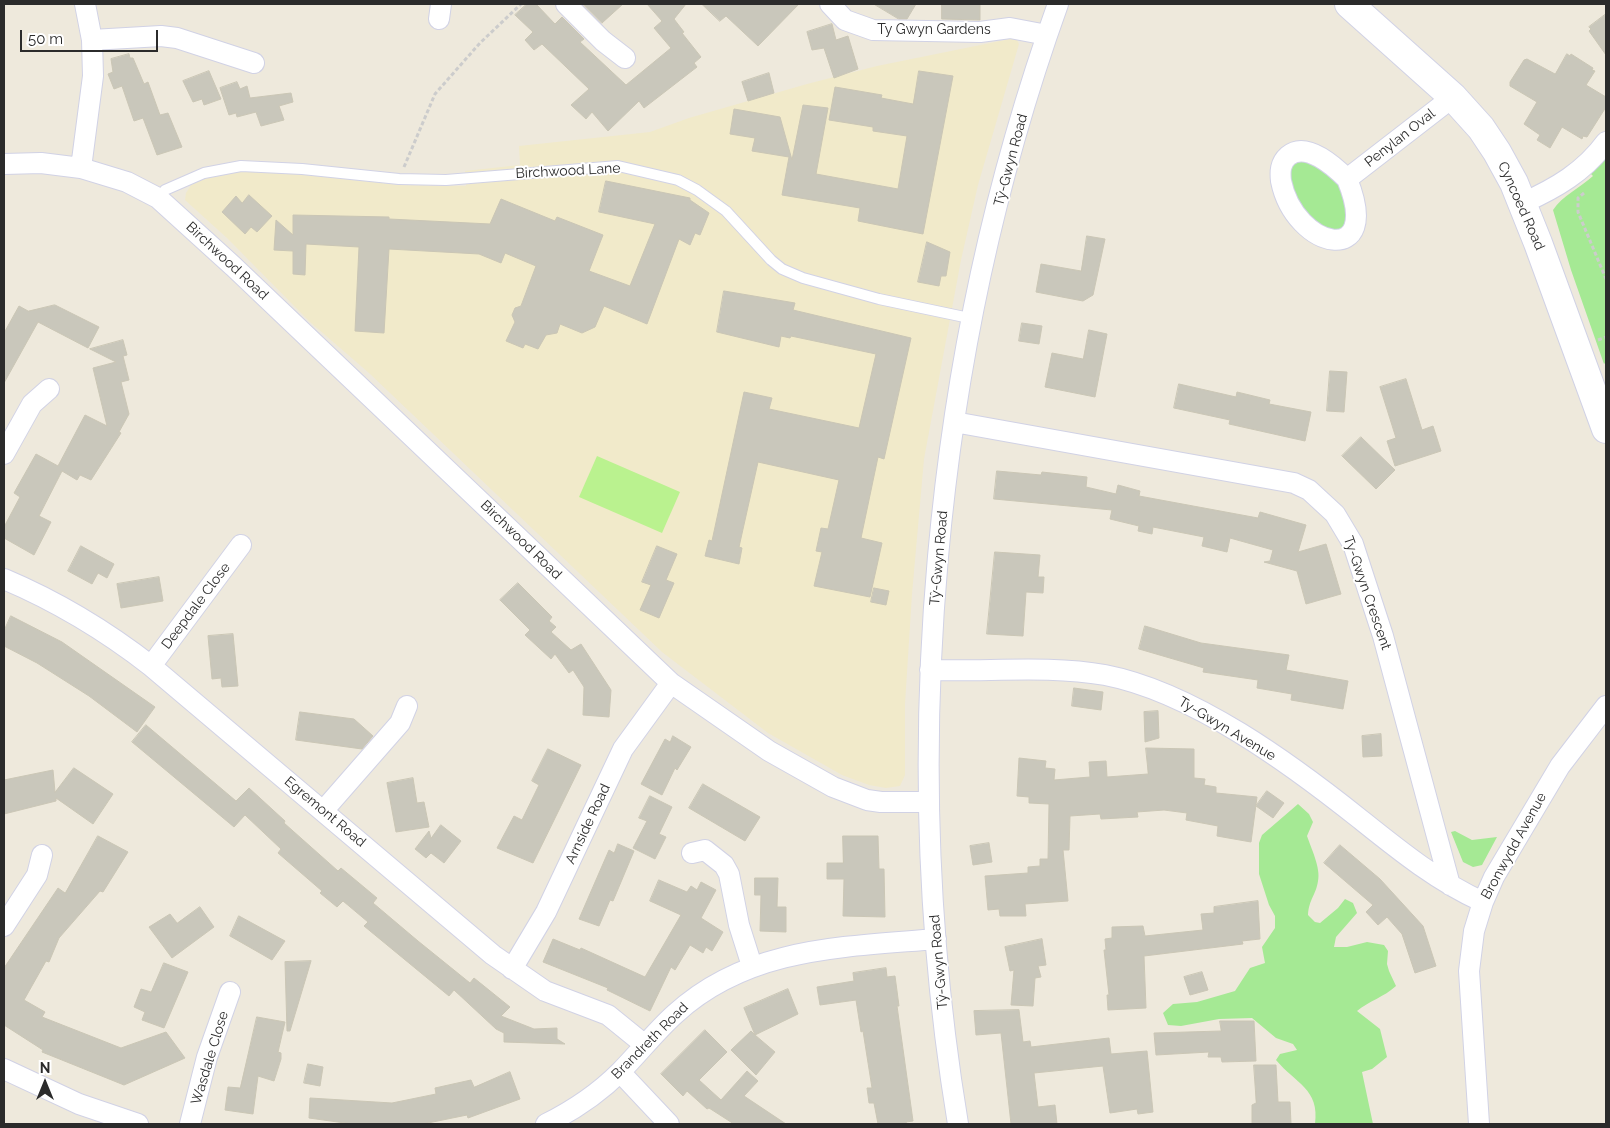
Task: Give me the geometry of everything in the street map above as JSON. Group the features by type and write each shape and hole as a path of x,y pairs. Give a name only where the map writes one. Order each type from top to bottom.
{"street":[{"path":"81,168 92,86 92,40 85,4"},
{"path":"566,4 603,41 626,58"},
{"name":"Ty Gwyn Gardens","path":"830,4 845,20 873,30 980,32 1010,28 1047,35"},
{"name":"Tŷ-Gwyn Road","path":"958,1124 946,1043 936,939 929,802 930,670 939,545 954,422 1004,180 1058,4"},
{"name":"Cyncoed Road","path":"1350,4 1453,97 1481,128 1497,152 1522,203 1606,429"},
{"path":"92,40 161,36 176,38 254,63"},
{"name":"Penylan Oval","path":"1347,179 1453,97"},
{"path":"1522,203 1558,187 1576,175 1606,142"},
{"path":"1298,152 1319,157 1347,179 1354,196 1357,222 1354,232 1347,237 1336,240 1323,238 1298,218 1283,190 1280,174 1282,162 1289,155 1298,152"},
{"path":"4,164 41,162 81,168 127,182 158,198"},
{"name":"Birchwood Road","path":"158,198 227,260 671,683 768,750 833,787 866,800 881,802 929,802"},
{"path":"4,454 32,404 48,389"},
{"name":"Ty-Gwyn Crescent","path":"954,422 1294,483 1309,490 1323,501 1344,528 1353,544 1368,588 1383,636 1450,885"},
{"name":"Deepdale Close","path":"150,666 241,546"},
{"name":"Egremont Road","path":"4,579 41,596 107,635 150,666 512,969 545,991 608,1015 644,1045"},
{"name":"Ty-Gwyn Avenue","path":"930,670 1068,672 1104,675 1159,691 1204,714 1265,750 1360,819 1413,862 1450,885 1483,902"},
{"name":"Arnside Road","path":"512,969 546,912 623,749 671,683"},
{"path":"323,811 400,723 406,706"},
{"name":"Bronwydd Avenue","path":"1480,1124 1469,971 1474,931 1483,902 1516,839 1560,766 1606,706"},
{"path":"692,853 705,850 724,865 729,874 739,925 752,966"},
{"path":"4,926 37,875 42,855"},
{"name":"Brandreth Road","path":"546,1124 593,1095 620,1072 674,1014 694,998 725,978 752,966 807,952 936,939"},
{"name":"Wasdale Close","path":"190,1124 207,1057 230,992"},
{"path":"4,1069 80,1104 138,1124"},
{"path":"620,1072 669,1124"}],"lane":[{"name":"Birchwood Lane","path":"158,198 165,190 204,173 241,166 302,169 399,179 464,179 618,166 651,172 678,180 713,200 782,269 828,286 974,319"}],"path":[{"path":"399,179 435,94 480,43 521,4"},
{"path":"1587,190 1578,198 1578,212 1606,279"},
{"path":"1596,341 1606,337"}],"shaded area":[{"path":"1010,39 1017,40 1019,44 978,185 961,260 924,459 912,594 905,704 905,775 900,786 886,788 869,785 842,775 768,733 662,652 369,373 310,322 227,238 185,200 186,193 191,185 204,177 244,171 282,171 399,185 466,186 465,171 520,165 519,146 650,132 689,118 807,84 877,66"}],"green space":[{"path":"1606,155 1606,362 1604,364 1571,270 1553,210 1566,196 1593,176 1591,174"},
{"path":"1300,160 1319,168 1331,176 1344,193 1348,224 1336,233 1309,219 1290,185 1289,167"},
{"path":"597,456 680,492 662,533 579,497"},
{"path":"1298,804 1309,814 1313,822 1307,836 1319,876 1308,915 1315,922 1320,923 1338,908 1345,899 1353,903 1357,913 1336,937 1334,947 1347,947 1367,942 1384,945 1388,951 1387,964 1396,986 1357,1011 1380,1029 1387,1057 1372,1069 1362,1072 1373,1124 1315,1124 1316,1112 1310,1094 1276,1060 1280,1054 1297,1050 1293,1044 1276,1038 1252,1018 1219,1019 1181,1026 1168,1025 1163,1013 1173,1004 1197,1002 1235,991 1250,968 1265,963 1262,947 1275,928 1275,916 1269,905 1259,874 1259,843 1262,835"},
{"path":"1455,831 1472,840 1497,837 1482,865 1473,867 1463,862 1451,832"}],"building":[{"path":"527,4 536,4 555,24 562,17 584,39 580,42 626,85 671,48 654,28 662,21 647,4 686,4 674,19 684,32 682,33 701,57 694,63 697,67 644,108 639,101 608,131 592,112 586,119 571,105 589,89 542,44 534,50 525,40 533,32 515,15"},
{"path":"583,4 623,4 602,23"},
{"path":"702,4 799,4 758,46 726,16 720,21"},
{"path":"874,4 916,4 907,19 899,19"},
{"path":"942,4 980,4 980,20 942,19"},
{"path":"1606,14 1606,55 1589,31 1591,29 1589,27"},
{"path":"832,24 836,40 848,36 858,69 834,78 824,48 812,50 807,32"},
{"path":"129,54 130,58 133,58 144,84 148,82 160,115 168,113 182,147 157,155 143,118 134,121 122,86 114,89 108,74 113,72 111,59"},
{"path":"1567,54 1570,56 1571,54 1593,68 1592,70 1595,71 1586,85 1606,97 1606,107 1587,137 1583,136 1582,139 1562,127 1550,148 1537,140 1540,135 1524,124 1537,102 1510,86 1510,82 1524,60 1527,59 1555,74"},
{"path":"209,71 221,99 204,105 202,99 193,102 183,81"},
{"path":"919,71 953,76 923,234 858,221 860,208 782,195 789,157 752,151 755,138 730,134 734,109 780,117 792,160 803,105 828,108 816,174 898,189 907,136 873,131 873,127 829,120 835,87 882,95 881,98 913,104"},
{"path":"769,73 774,93 748,101 742,82"},
{"path":"237,82 240,89 247,86 250,98 291,93 293,102 279,106 284,120 261,126 256,112 237,117 236,113 229,115 220,88"},
{"path":"606,181 690,198 690,200 709,213 700,235 695,233 690,245 679,239 647,324 604,306 595,327 582,333 560,324 557,333 546,335 538,349 525,344 523,348 506,341 515,322 512,315 515,308 521,306 536,266 505,253 501,263 479,254 389,249 384,333 355,331 359,247 306,244 305,275 293,274 293,251 274,250 276,220 293,235 293,215 389,217 389,219 490,224 501,199 555,221 557,217 603,235 589,271 630,286 655,224 599,212"},
{"path":"249,195 272,216 257,232 251,227 245,234 222,212 236,196 242,203"},
{"path":"1087,236 1105,239 1093,295 1083,301 1036,292 1041,264 1081,271"},
{"path":"927,242 950,252 946,276 941,276 939,286 918,282"},
{"path":"724,291 795,303 793,310 911,338 884,459 878,457 861,538 882,543 870,597 814,586 822,552 816,551 821,528 828,529 839,480 758,462 739,547 742,548 739,564 705,556 709,540 712,541 744,392 772,398 769,409 859,428 876,354 791,336 790,338 781,336 779,347 717,332"},
{"path":"55,305 99,327 88,348 38,322 4,383 4,333 19,306 28,311"},
{"path":"1022,323 1042,326 1039,344 1019,341"},
{"path":"1089,330 1107,334 1095,397 1045,387 1052,353 1083,359"},
{"path":"123,340 127,355 123,356 129,380 121,382 129,414 119,432 121,433 91,480 80,475 77,480 62,471 39,516 51,522 34,555 4,538 4,527 20,497 14,493 36,454 58,466 85,415 107,426 93,368 116,362 90,349"},
{"path":"1330,371 1347,372 1344,412 1327,411"},
{"path":"1406,379 1422,430 1433,426 1441,451 1395,466 1387,441 1396,438 1380,387"},
{"path":"1179,384 1236,397 1237,392 1270,400 1269,404 1311,412 1305,441 1229,424 1230,420 1174,408"},
{"path":"1361,437 1395,470 1376,489 1342,456"},
{"path":"997,471 1041,475 1042,472 1087,477 1086,487 1116,494 1118,485 1140,491 1139,496 1258,518 1260,512 1306,525 1298,552 1326,544 1341,594 1306,604 1297,571 1264,562 1270,561 1273,550 1230,538 1227,552 1202,546 1204,537 1153,527 1152,534 1138,531 1139,526 1110,519 1112,510 994,499"},
{"path":"81,546 114,564 107,578 98,573 92,584 68,571"},
{"path":"657,546 677,554 666,580 674,583 659,618 640,610 651,585 642,582"},
{"path":"995,552 1040,555 1038,577 1044,577 1043,593 1026,592 1023,636 987,634"},
{"path":"159,577 163,601 121,608 117,584"},
{"path":"518,583 552,617 549,621 556,627 551,632 571,650 581,644 611,690 609,717 583,715 584,687 573,670 569,673 555,654 551,659 525,635 530,630 500,600"},
{"path":"874,588 889,591 886,605 871,602"},
{"path":"11,616 62,642 155,707 137,732 89,696 37,663 4,646 4,631"},
{"path":"1145,626 1201,643 1289,655 1286,670 1348,681 1343,709 1291,700 1292,694 1257,688 1258,680 1203,672 1204,668 1139,649"},
{"path":"233,634 238,686 222,687 221,678 212,679 208,636"},
{"path":"1074,688 1103,692 1101,710 1072,706"},
{"path":"1158,711 1159,738 1145,742 1144,712"},
{"path":"300,712 354,719 373,736 362,749 296,740"},
{"path":"146,725 236,801 249,788 285,821 284,823 338,871 341,868 377,898 373,903 418,941 470,983 474,978 510,1007 501,1016 534,1029 557,1028 557,1039 565,1044 504,1042 504,1033 496,1029 454,990 449,996 364,926 368,922 343,901 337,907 320,893 322,891 278,853 281,849 245,815 234,827 132,742"},
{"path":"1381,734 1382,756 1363,757 1362,736"},
{"path":"673,736 691,747 677,770 675,768 662,795 641,784 665,739 670,742"},
{"path":"1146,748 1194,749 1194,778 1205,779 1204,785 1216,787 1216,793 1257,797 1251,842 1217,836 1218,826 1186,820 1187,813 1164,810 1137,812 1138,817 1101,819 1100,814 1070,816 1069,850 1063,850 1068,901 1025,904 1026,916 1000,916 999,909 988,910 985,876 1028,873 1028,867 1040,866 1040,859 1048,859 1049,804 1029,803 1029,797 1017,796 1019,758 1046,761 1045,768 1055,769 1054,780 1090,777 1089,762 1106,761 1107,777 1148,774"},
{"path":"548,749 581,765 533,863 497,848 514,816 522,820 539,785 532,781"},
{"path":"74,768 113,794 93,824 56,798 56,801 4,814 4,780 53,770 55,792"},
{"path":"413,778 417,803 424,802 429,827 396,832 387,783"},
{"path":"703,784 760,817 745,841 689,808"},
{"path":"1267,791 1284,803 1273,818 1256,806"},
{"path":"650,796 672,807 659,834 666,837 655,859 633,848 647,821 639,818"},
{"path":"441,825 461,841 444,863 431,853 426,858 415,849 429,831 431,838"},
{"path":"98,836 128,852 103,892 100,891 59,938 49,962 46,961 24,1000 45,1012 42,1017 121,1048 166,1032 185,1058 124,1085 42,1052 43,1050 4,1025 4,968 58,888 65,893"},
{"path":"843,836 878,836 879,869 884,869 885,917 843,916 844,879 827,879 827,863 843,863"},
{"path":"989,843 992,862 973,865 970,846"},
{"path":"618,844 634,851 613,901 610,900 599,926 579,919 609,850 614,853"},
{"path":"1340,845 1380,879 1423,926 1436,966 1415,973 1402,934 1387,917 1378,925 1366,912 1373,905 1324,863"},
{"path":"755,878 778,878 777,907 786,907 786,932 760,931 761,895 755,895"},
{"path":"659,880 687,892 691,886 697,890 701,882 716,890 701,918 723,932 712,951 706,947 703,953 690,945 675,970 671,967 650,1011 607,990 608,988 543,962 553,939 580,950 581,948 645,977 681,915 650,901"},
{"path":"1258,901 1260,939 1242,941 1243,944 1144,956 1146,1008 1108,1010 1107,995 1109,995 1104,950 1106,950 1105,939 1112,938 1112,927 1143,926 1145,936 1203,930 1201,914 1214,913 1214,907"},
{"path":"200,907 214,927 172,958 149,927 170,914 177,923"},
{"path":"239,916 285,941 272,960 230,936"},
{"path":"1042,939 1046,965 1038,966 1041,977 1035,978 1033,1006 1011,1005 1014,970 1010,971 1005,947"},
{"path":"311,961 290,1031 287,1031 285,962"},
{"path":"164,963 188,972 164,1028 142,1020 145,1012 134,1007 141,989 151,992"},
{"path":"886,968 887,977 895,976 899,1006 897,1006 913,1121 906,1122 907,1124 878,1124 874,1103 869,1103 867,1088 872,1088 856,1000 820,1005 817,987 854,981 853,973"},
{"path":"1202,972 1208,990 1190,995 1184,977"},
{"path":"788,989 798,1014 755,1035 744,1008"},
{"path":"1019,1010 1023,1042 1030,1041 1031,1047 1109,1038 1111,1054 1147,1051 1153,1112 1138,1114 1137,1109 1110,1113 1103,1066 1034,1073 1038,1107 1055,1105 1057,1124 1011,1124 1001,1033 976,1035 974,1011"},
{"path":"257,1017 285,1022 278,1052 281,1053 281,1059 274,1081 258,1076 253,1114 225,1110 228,1087 240,1088"},
{"path":"1220,1021 1254,1021 1256,1061 1222,1062 1221,1057 1208,1057 1209,1052 1156,1055 1154,1033 1221,1031"},
{"path":"705,1030 727,1052 699,1080 721,1100 747,1071 758,1081 744,1096 786,1124 734,1124 709,1108 707,1109 687,1091 683,1096 661,1074"},
{"path":"751,1031 775,1052 756,1075 731,1050"},
{"path":"308,1064 323,1067 320,1086 304,1083"},
{"path":"1254,1065 1276,1065 1278,1102 1290,1102 1291,1124 1252,1124 1252,1105 1256,1103"},
{"path":"510,1072 520,1099 468,1118 467,1115 423,1124 352,1124 309,1118 310,1098 392,1103 436,1094 435,1088 471,1080 474,1087"}]}
